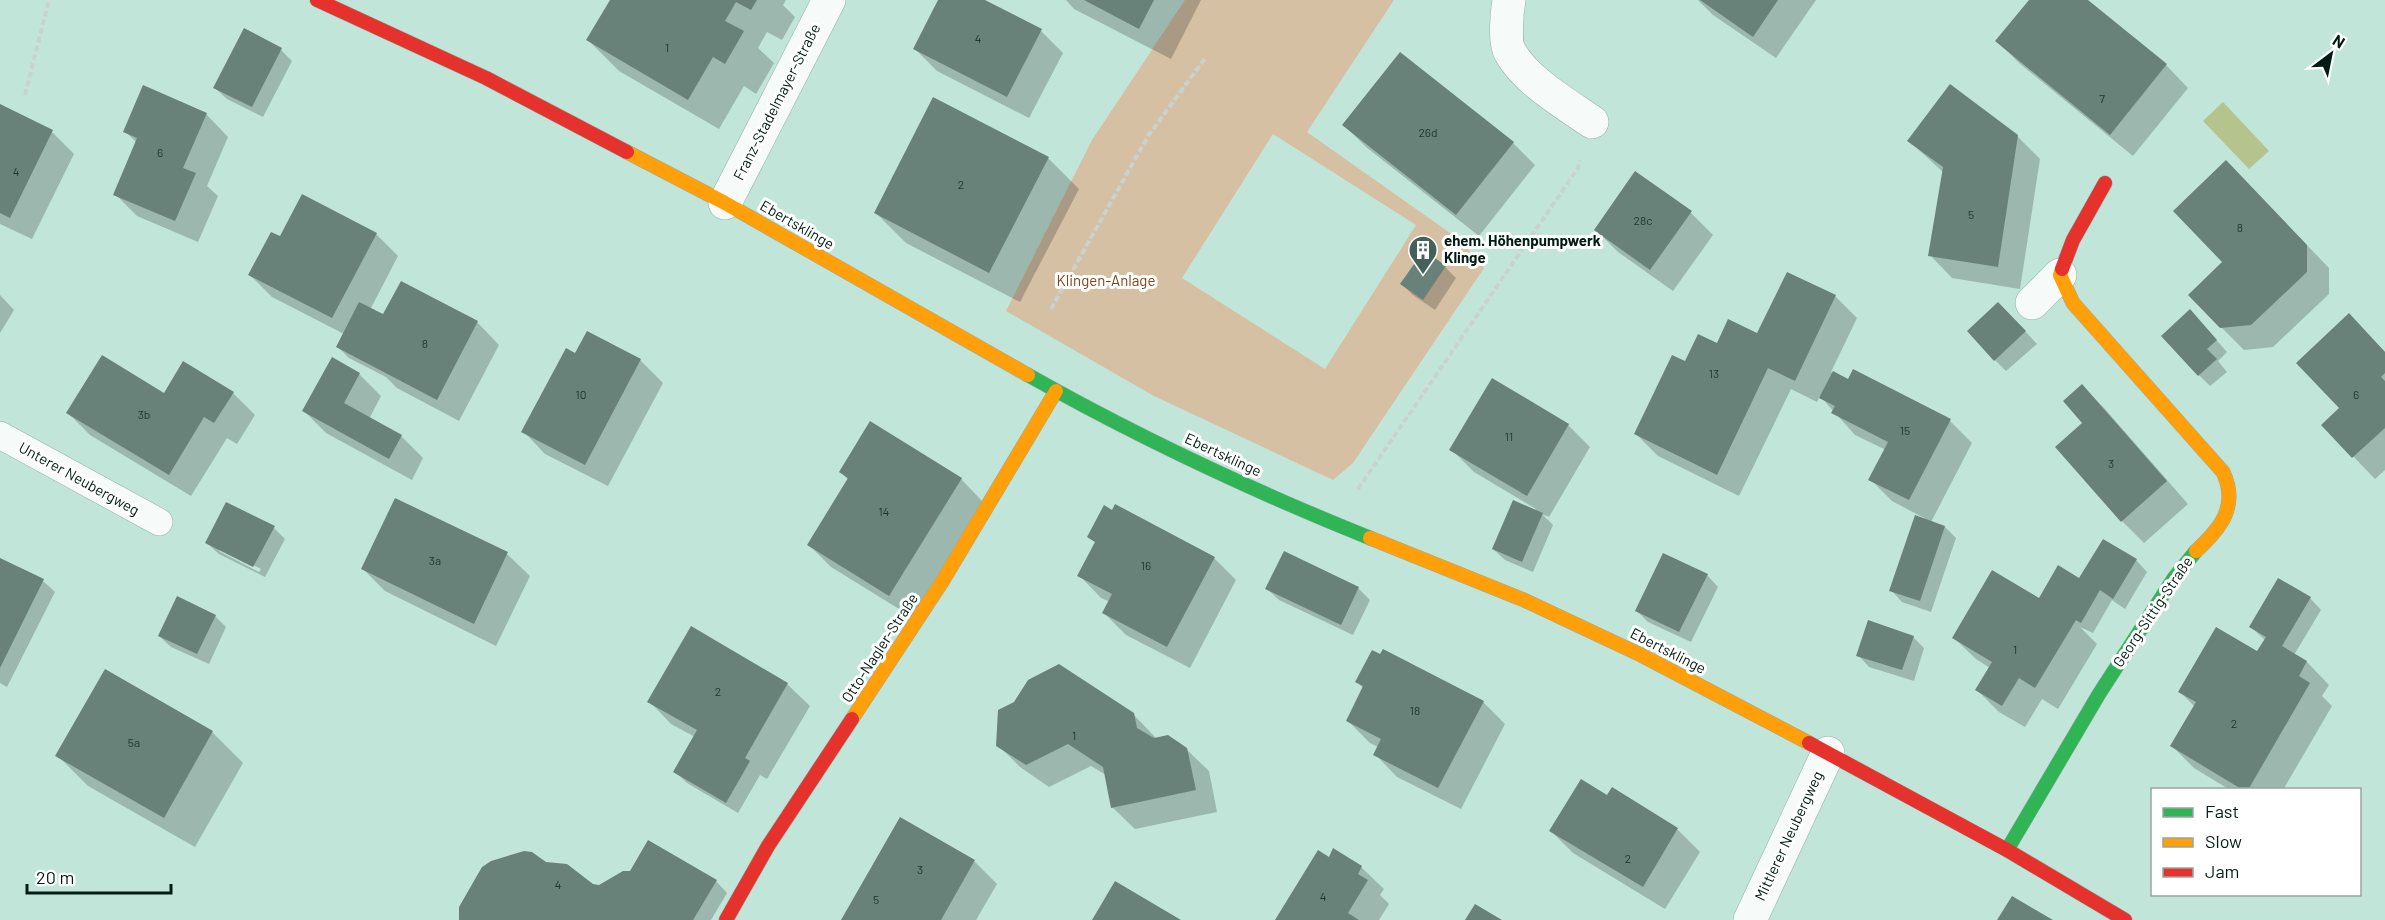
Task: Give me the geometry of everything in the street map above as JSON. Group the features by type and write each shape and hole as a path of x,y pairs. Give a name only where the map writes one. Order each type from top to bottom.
{"street":[{"name":"Ebertsklinge","path":"317,0 486,78 725,203 1056,391 1206,467 1340,526 1524,600 1641,655 2007,850 2125,920"},
{"name":"Franz-Stadelmayer-Straße","path":"725,203 829,0"},
{"path":"1509,0 1508,50 1536,82 1592,122"},
{"path":"2032,303 2060,275 2073,240 2105,183"},
{"name":"Georg-Sittig-Straße","path":"2007,850 2124,655 2188,558 2210,538 2230,504 2230,487 2223,472 2073,303 2060,275"},
{"name":"Otto-Nagler-Straße","path":"726,920 768,846 942,582 1056,391"},
{"name":"Mittlerer Neubergweg","path":"1750,920 1828,753"}],"lane":[{"name":"Unterer Neubergweg","path":"0,435 159,522"}],"path":[{"path":"25,95 49,0"},
{"path":"1051,309 1148,136 1206,57"},
{"path":"1340,526 1360,485 1578,168 1592,122"}],"green space":[{"name":"Klingen-Anlage","path":"1185,0 1394,0 1307,132 1460,240 1484,268 1353,463 1333,480 1154,396 1006,311 1092,140","holes":["1273,134 1416,225 1325,369 1182,278"]}],"shaded area":[{"path":"2223,102 2269,151 2249,169 2203,121"}],"building":[{"path":"610,0 757,0 751,10 736,2 725,21 744,31 725,64 713,57 688,100 586,40"},
{"path":"938,0 985,0 1042,29 1007,97 913,49"},
{"path":"1084,0 1154,0 1139,29"},
{"path":"1700,0 1778,0 1753,37"},
{"path":"2029,0 2088,0 2167,64 2110,135 1995,41"},
{"path":"244,28 282,48 252,107 213,88"},
{"path":"1400,52 1514,142 1456,215 1342,125"},
{"path":"1950,84 2018,135 1998,267 1928,256 1943,167 1907,141"},
{"path":"143,85 207,113 183,168 196,173 175,221 113,195 137,138 123,132"},
{"path":"933,97 1049,157 989,273 874,213"},
{"path":"0,104 53,130 10,218 0,213"},
{"path":"2226,160 2307,245 2307,272 2251,325 2220,328 2188,295 2222,262 2173,211"},
{"path":"1635,171 1692,211 1650,270 1594,230"},
{"path":"302,194 377,233 332,318 248,275 271,232 280,236"},
{"name":"ehem. Höhenpumpwerk Klinge","path":"1424,250 1446,266 1423,300 1400,284"},
{"path":"1787,272 1836,295 1795,381 1768,368 1717,475 1634,434 1672,355 1685,361 1698,334 1717,343 1728,319 1757,333"},
{"path":"401,281 478,321 437,400 336,347 359,302 383,314"},
{"path":"1998,302 2026,331 1994,361 1967,331"},
{"path":"2190,309 2217,340 2207,349 2217,359 2198,376 2161,336"},
{"path":"2349,313 2385,352 2385,373 2381,377 2385,381 2385,428 2352,458 2321,425 2339,408 2296,363"},
{"path":"587,331 641,359 585,465 521,432 566,348 575,353"},
{"path":"102,355 164,393 183,361 234,392 214,423 204,417 169,475 66,413"},
{"path":"332,357 360,373 344,403 402,435 389,459 302,411"},
{"path":"1853,369 1951,419 1909,500 1868,480 1888,442 1831,413 1835,406 1819,398 1833,371 1848,379"},
{"path":"1492,378 1569,424 1527,496 1449,450"},
{"path":"2082,384 2167,481 2121,522 2055,447 2082,423 2063,401"},
{"path":"870,421 962,478 889,596 807,545 848,478 839,472"},
{"path":"395,498 508,552 474,624 361,569"},
{"path":"1513,500 1543,513 1522,562 1492,549"},
{"path":"226,502 275,526 253,567 205,543"},
{"path":"1115,504 1215,557 1167,647 1102,613 1112,594 1077,576 1095,542 1087,537 1104,505 1112,510"},
{"path":"1915,515 1945,526 1920,601 1889,591"},
{"path":"2103,539 2137,559 2113,599 2100,590 2081,623 2076,620 2035,688 2019,678 2002,706 1975,690 1992,662 1952,638 1992,570 2039,598 2058,565 2079,578"},
{"path":"1284,551 1359,587 1341,625 1265,589"},
{"path":"1663,553 1708,574 1679,632 1635,611"},
{"path":"0,558 44,579 0,668"},
{"path":"2278,578 2311,597 2282,646 2307,661 2299,676 2310,683 2249,788 2240,788 2170,746 2196,702 2178,692 2216,627 2257,651 2266,637 2249,627"},
{"path":"177,596 216,615 197,654 158,636"},
{"path":"1868,620 1914,636 1902,670 1856,656"},
{"path":"691,626 788,683 745,758 750,761 726,803 673,772 697,730 647,702"},
{"path":"1383,649 1484,701 1438,788 1373,755 1381,739 1346,721 1363,686 1355,682 1372,650 1380,654"},
{"path":"1059,664 1134,713 1137,728 1154,738 1168,735 1187,748 1196,790 1111,808 1103,767 1068,744 1026,765 996,746 998,710 1014,702 1028,680"},
{"path":"105,669 213,731 164,818 55,756"},
{"path":"1581,779 1607,795 1612,787 1678,828 1643,887 1549,831"},
{"path":"900,817 975,860 941,920 841,920"},
{"path":"648,840 717,880 693,920 459,920 459,907 482,867 491,861 524,851 532,852 546,862 567,864 593,884 599,885 623,871 630,871"},
{"path":"1333,848 1362,866 1358,874 1368,880 1348,913 1359,920 1275,920 1318,850 1329,857"},
{"path":"1115,881 1181,920 1092,920"},
{"path":"2012,896 2053,920 1997,920"},
{"path":"1475,904 1502,920 1465,920"}],"traffic: fast":[{"path":"1028,375 1196,462 1370,538"},
{"path":"2007,850 2099,694 2174,578 2196,551"}],"traffic: slow":[{"path":"627,152 725,203 1028,375"},
{"path":"2062,269 2060,275 2073,303 2223,472 2229,495 2225,516 2213,534 2196,551"},
{"path":"852,719 942,582 1056,391"},
{"path":"1370,538 1524,600 1641,655 1809,743"}],"traffic: jam":[{"path":"317,0 486,78 627,152"},
{"path":"2062,269 2073,240 2105,183"},
{"path":"726,920 768,846 852,719"},
{"path":"1809,743 2007,850 2125,920"}],"place":[{"name":"ehem. Höhenpumpwerk Klinge","path":"1423,276"}]}
